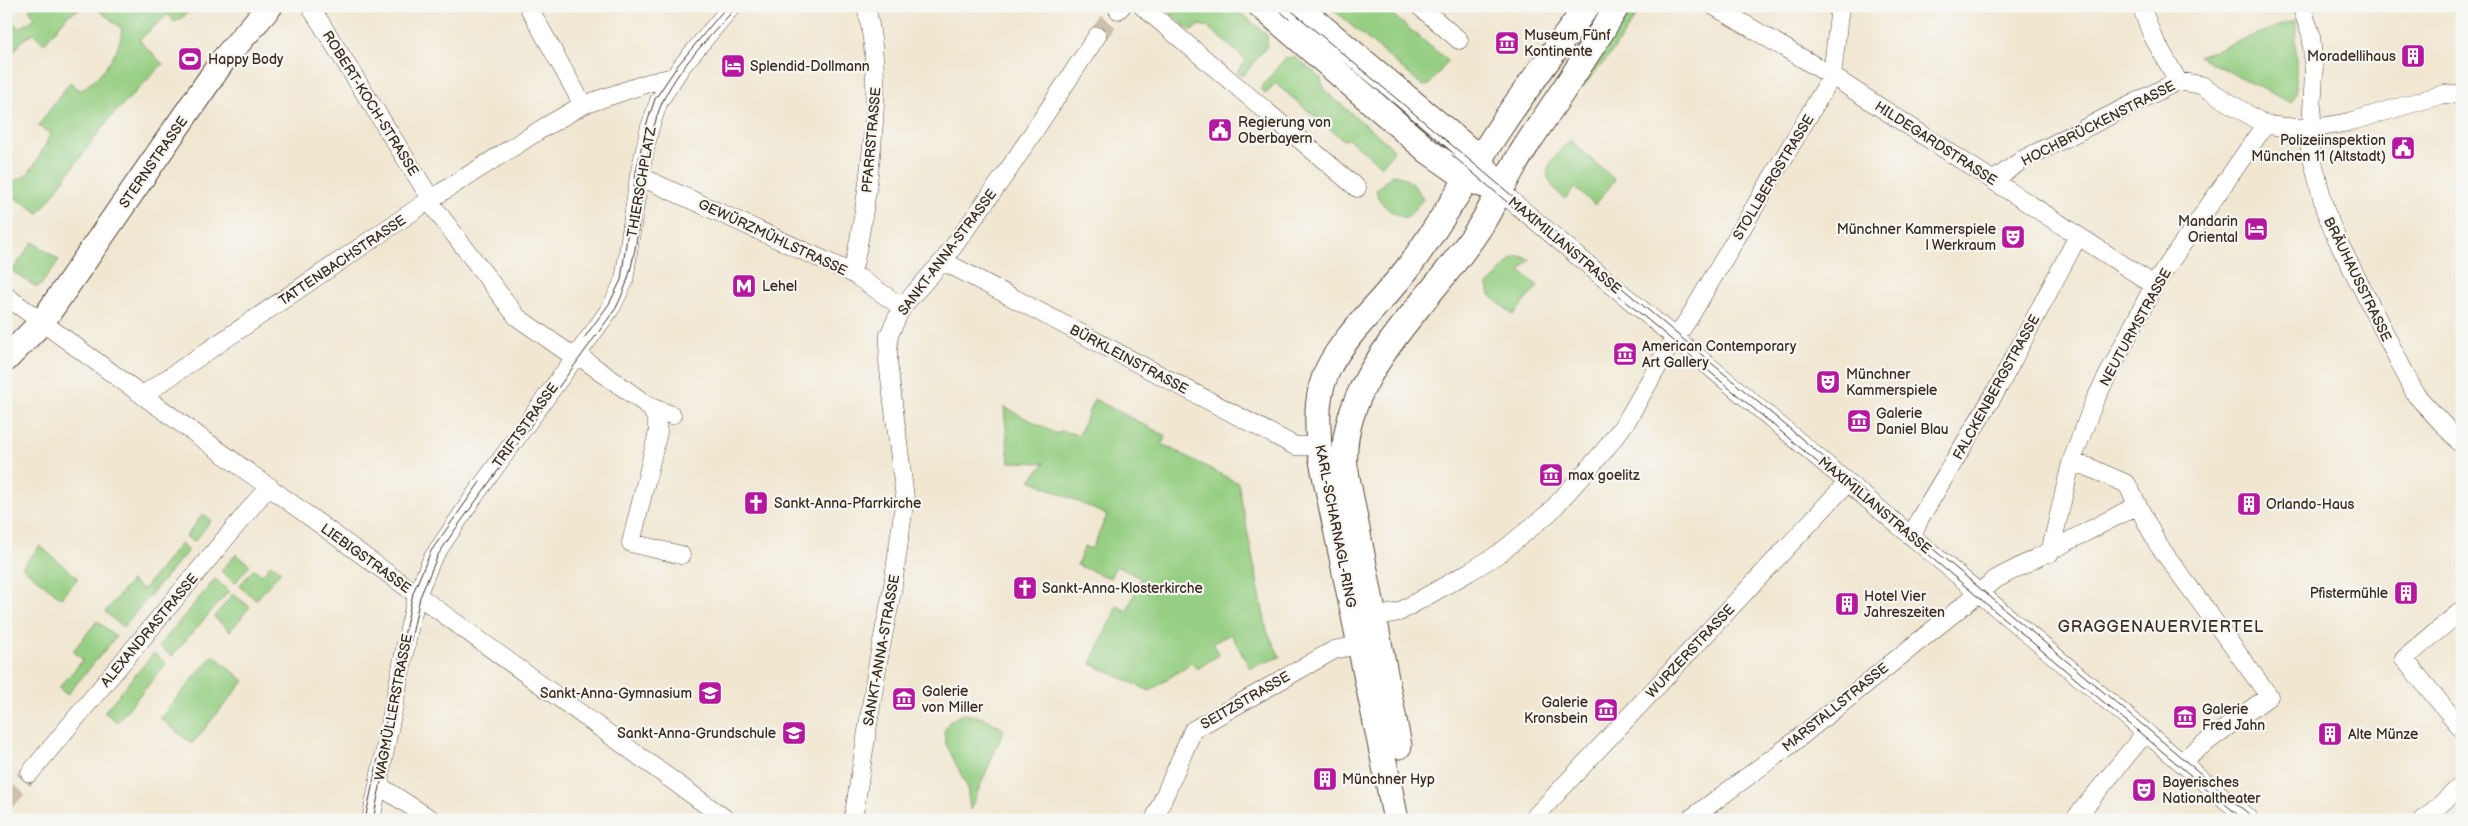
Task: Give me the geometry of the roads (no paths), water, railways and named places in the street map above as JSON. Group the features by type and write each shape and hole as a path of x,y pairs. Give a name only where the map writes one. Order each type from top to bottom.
{"main road":[{"name":"STERNSTRASSE","path":"6,359 42,322 224,60 270,6"},
{"name":"MAXIMILIANSTRASSE","path":"1261,6 1428,150 1474,169"},
{"name":"MAXIMILIANSTRASSE","path":"1297,6 1500,191"},
{"name":"KARL-SCHARNAGL-RING","path":"1396,820 1319,446 1318,405 1320,390 1330,366 1343,346 1409,267 1504,121 1587,6"},
{"name":"KARL-SCHARNAGL-RING","path":"1413,820 1344,460 1350,422 1357,398 1368,376 1478,229 1525,147 1589,53 1617,6"},
{"path":"1571,29 1584,32 1589,53"},
{"path":"1320,390 1335,401 1345,402 1357,398"}],"street":[{"name":"ROBERT-KOCH-STRASSE","path":"310,6 430,200 517,317 650,407 672,415"},
{"path":"528,6 583,105 648,83 674,77"},
{"name":"THIERSCHPLATZ","path":"628,254 639,176 658,101 674,77 732,6"},
{"name":"PFARRSTRASSE","path":"852,273 858,250 869,173 876,81 871,28 866,6"},
{"path":"1142,6 1357,188"},
{"path":"1419,6 1459,40"},
{"name":"HILDEGARDSTRASSE","path":"1714,6 1832,76 2154,285"},
{"name":"STOLLBERGSTRASSE","path":"1373,617 1399,612 1500,553 1550,512 1604,451 1626,422 1832,76 1840,6"},
{"path":"2141,6 2152,34 2178,81"},
{"name":"BRÄUHAUSSTRASSE","path":"2301,6 2311,34 2314,73 2310,149 2325,210 2336,237 2416,395 2462,445"},
{"name":"SANKT-ANNA-STRASSE","path":"853,820 904,514 905,498 888,362 889,335 902,307 943,261 1040,124 1097,36"},
{"name":"HOCHBRÜCKENSTRASSE","path":"1994,180 2022,160 2178,81 2201,85 2266,126 2310,129 2349,122 2444,94 2462,95"},
{"name":"TATTENBACHSTRASSE","path":"143,395 430,200 543,128 583,105"},
{"name":"NEUTURMSTRASSE","path":"2050,553 2071,464 2094,402 2154,285 2266,126"},
{"name":"GEWÜRZMÜHLSTRASSE","path":"639,176 852,273 902,307"},
{"name":"MAXIMILIANSTRASSE","path":"1500,191 2250,820"},
{"name":"FALCKENBERGSTRASSE","path":"1912,536 1920,518 1999,386 2078,236"},
{"name":"TRIFTSTRASSE","path":"417,595 432,559 449,532 612,306 622,289 628,254"},
{"name":"BÜRKLEINSTRASSE","path":"943,261 1295,446 1319,446"},
{"name":"LIEBIGSTRASSE","path":"6,296 727,820"},
{"path":"650,407 658,432 631,543 681,555"},
{"path":"2071,464 2086,466 2127,484 2136,506 2157,543 2269,696 2181,761"},
{"name":"WURZERSTRASSE","path":"1532,820 1848,482"},
{"name":"ALEXANDRASTRASSE","path":"30,773 269,486"},
{"name":"MARSTALLSTRASSE","path":"1689,820 1790,745 1996,579 2050,553 2136,506"},
{"name":"WAGMÜLLERSTRASSE","path":"371,820 417,595"},
{"path":"2462,610 2408,655 2462,729"},
{"name":"SEITZSTRASSE","path":"1154,820 1193,730 1334,650 1359,645"},
{"path":"2074,820 2146,732"},
{"path":"378,785 432,820"},
{"path":"2423,820 2462,785"}],"tunnel":[{"path":"1097,36 1118,10"},
{"path":"6,801 30,773"}],"tram line":[{"path":"584,338 609,304 621,280 636,172 646,126 655,99 678,65 727,6"},
{"path":"373,820 420,597 438,555 616,308 626,286 632,262 637,238 646,164 657,116 663,101 691,58 737,6"},
{"path":"1274,6 1289,19"},
{"path":"1286,6 2256,820"},
{"path":"1452,155 1521,214"},
{"path":"1592,273 2244,820"},
{"path":"365,820 413,593 431,551 480,482"}],"place":[{"name":"Museum Fünf Kontinente","path":"1507,43"},
{"name":"Moradellihaus","path":"2413,56"},
{"name":"Happy Body","path":"190,59"},
{"name":"Splendid-Dollmann","path":"733,66"},
{"name":"Regierung von Oberbayern","path":"1220,130"},
{"name":"Polizeiinspektion München 11 (Altstadt)","path":"2403,148"},
{"name":"Mandarin Oriental","path":"2256,229"},
{"name":"Münchner Kammerspiele | Werkraum","path":"2013,237"},
{"name":"Lehel","path":"744,286"},
{"name":"American Contemporary Art Gallery","path":"1625,354"},
{"name":"Münchner Kammerspiele","path":"1828,382"},
{"name":"Galerie Daniel Blau","path":"1859,421"},
{"name":"max goelitz","path":"1551,475"},
{"name":"Sankt-Anna-Pfarrkirche","path":"756,503"},
{"name":"Orlando-Haus","path":"2249,504"},
{"name":"Sankt-Anna-Klosterkirche","path":"1025,588"},
{"name":"Pfistermühle","path":"2406,593"},
{"name":"Hotel Vier Jahreszeiten","path":"1847,604"},
{"name":"Sankt-Anna-Gymnasium","path":"710,693"},
{"name":"Galerie von Miller","path":"904,699"},
{"name":"Galerie Kronsbein","path":"1606,710"},
{"name":"Galerie Fred Jahn","path":"2185,717"},
{"name":"Sankt-Anna-Grundschule","path":"794,733"},
{"name":"Alte Münze","path":"2330,734"},
{"name":"Münchner Hyp","path":"1325,779"},
{"name":"Bayerisches Nationaltheater","path":"2144,790"}],"district":[{"name":"GRAGGENAUERVIERTEL","path":"2161,626"}]}
